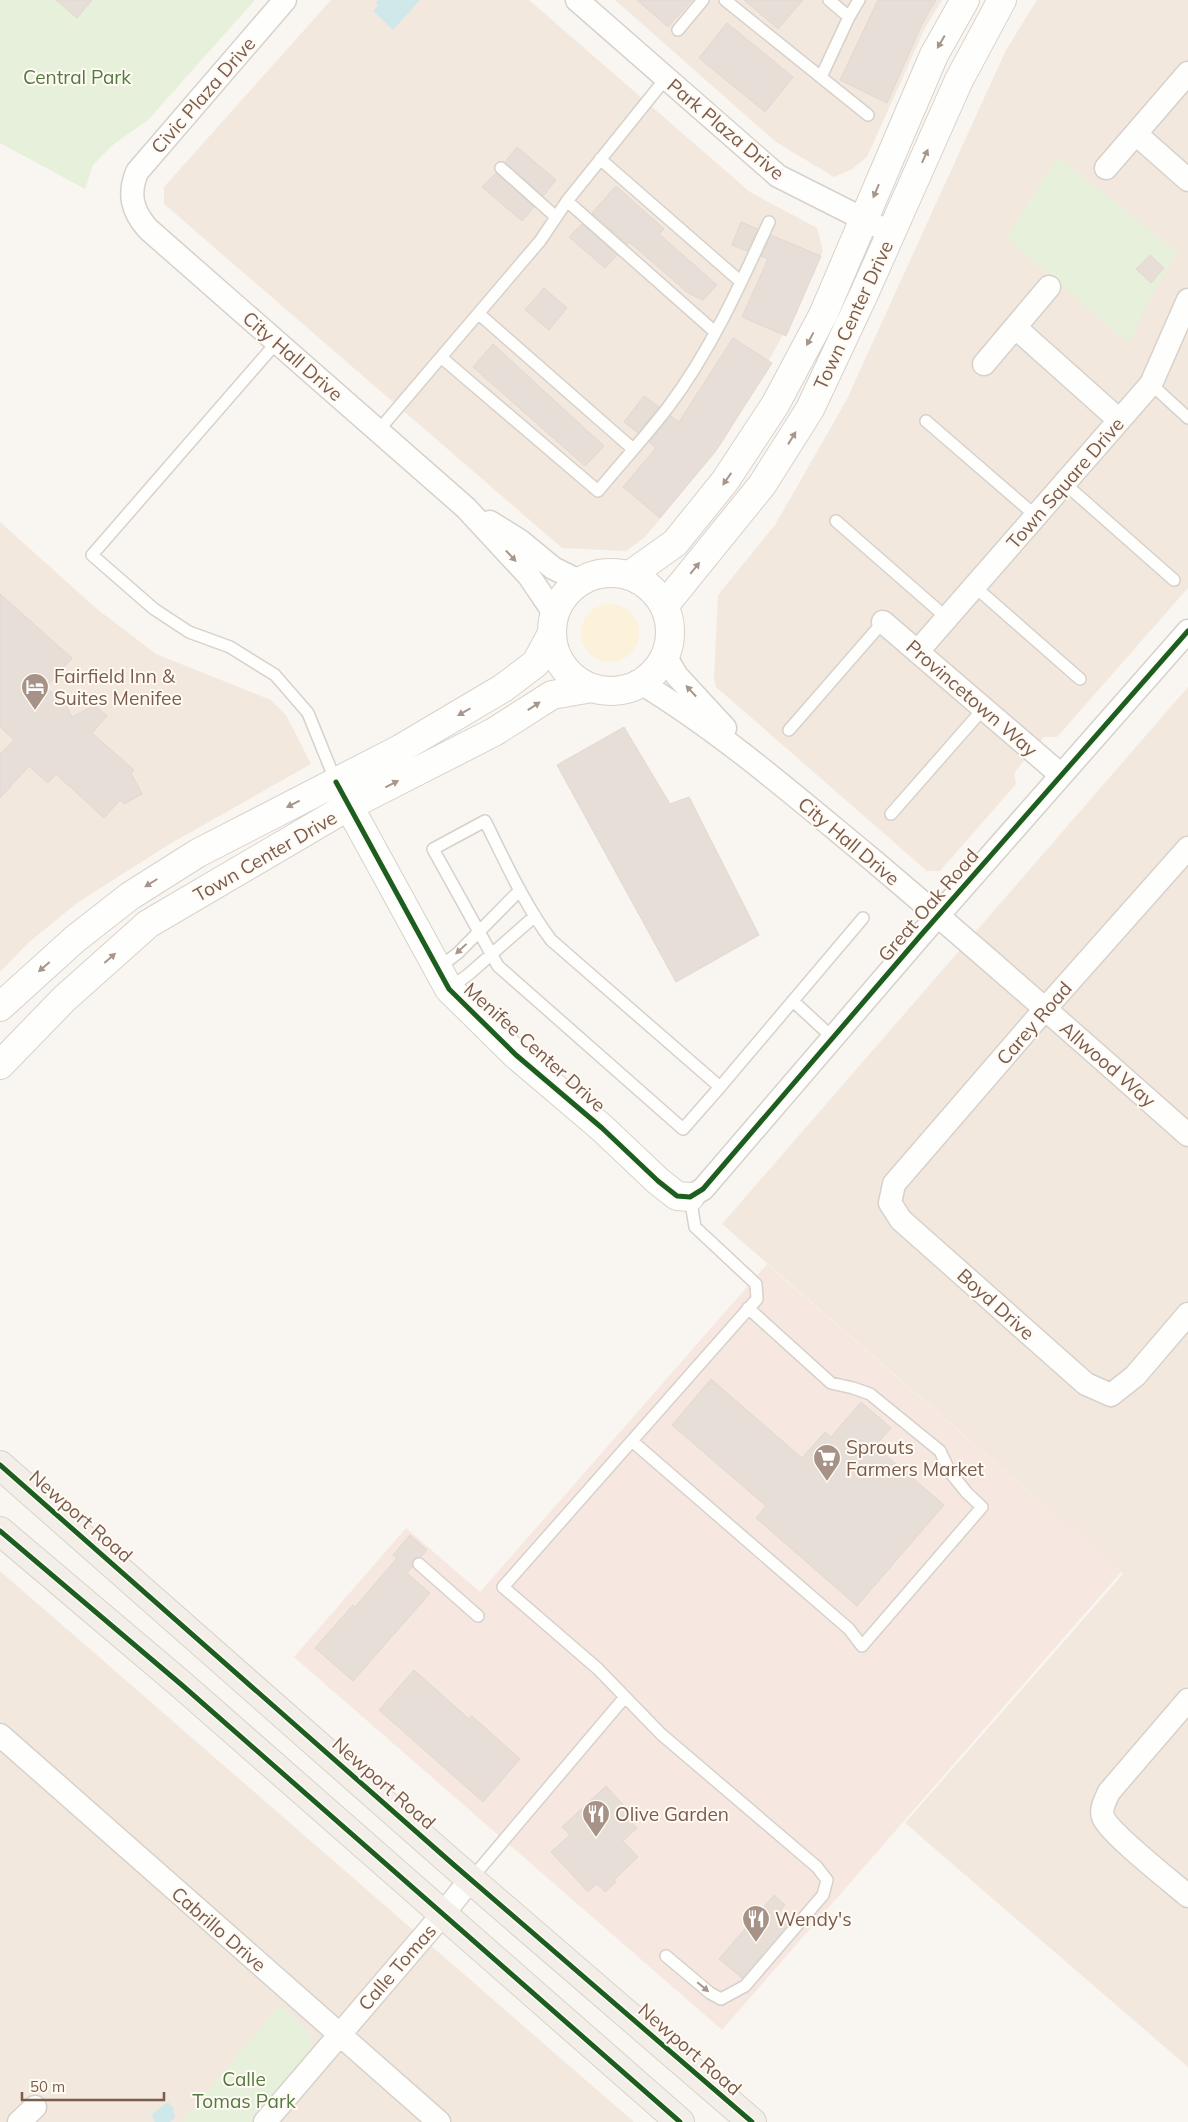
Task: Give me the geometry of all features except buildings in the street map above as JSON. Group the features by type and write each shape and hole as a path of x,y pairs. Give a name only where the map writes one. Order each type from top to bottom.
{"main road":[{"name":"Newport Road","path":"0,1465 471,1879 752,2122"},
{"path":"0,1530 183,1686 680,2122"}],"street":[{"name":"Civic Plaza Drive","path":"131,195 132,184 137,172 286,0"},
{"name":"Park Plaza Drive","path":"577,0 778,176 891,233"},
{"name":"Town Center Drive","path":"630,575 675,543 725,481 770,413 823,314 934,55 966,0"},
{"name":"Town Center Drive","path":"664,606 762,485 810,409 959,80 1002,0"},
{"path":"1106,168 1188,73"},
{"path":"1136,134 1188,180"},
{"name":"City Hall Drive","path":"131,195 140,219 148,229 466,508 529,576 553,624"},
{"path":"984,364 1049,287"},
{"name":"Town Square Drive","path":"918,651 1151,384 1188,300"},
{"path":"1016,328 1119,420"},
{"name":"City Hall Drive","path":"466,508 518,540 553,568 580,581"},
{"name":"Town Center Drive","path":"0,1008 81,934 130,896 198,853 400,749 504,688 536,663 553,624 561,598 580,581 604,573 630,575 653,590 664,606 670,631 665,656 655,672 641,683 628,689 613,691 592,688 552,695 494,732 349,806 148,924 64,999 0,1065"},
{"name":"Provincetown Way","path":"883,622 1061,775"},
{"name":"Town Center Drive","path":"553,624 555,653 564,668 576,680 592,688"},
{"name":"Great Oak Road","path":"690,1197 702,1189 1188,630"},
{"name":"City Hall Drive","path":"665,656 677,676 760,766"},
{"name":"City Hall Drive","path":"641,683 674,703 760,766 938,916"},
{"name":"Menifee Center Drive","path":"336,782 443,979 516,1055 602,1128 658,1181 677,1196 690,1197"},
{"name":"Carey Road","path":"890,1203 894,1184 1045,1009 1188,848"},
{"name":"Allwood Way","path":"938,916 1188,1134"},
{"path":"0,1040 81,964 81,934"},
{"name":"Boyd Drive","path":"890,1203 901,1220 1086,1384 1110,1395 1135,1376 1188,1314"},
{"path":"1188,1700 1109,1792 1104,1803 1103,1816 1122,1839 1188,1896"},
{"name":"Cabrillo Drive","path":"2,1742 439,2122"},
{"name":"Calle Tomas","path":"265,2122 471,1879"},
{"path":"19,2122 35,2107"}],"lane":[{"path":"678,30 703,0"},
{"path":"725,0 868,115"},
{"path":"829,0 849,16"},
{"path":"821,77 849,16 859,0"},
{"path":"378,431 540,241 567,201 666,78"},
{"path":"600,159 741,282"},
{"path":"501,168 556,217"},
{"path":"567,201 715,332"},
{"path":"442,358 598,491 669,406 697,364 741,282 769,222"},
{"path":"479,314 633,449"},
{"path":"277,342 92,555 154,609 189,632 230,647 275,675 308,713 336,782"},
{"path":"1151,384 1188,418"},
{"path":"926,421 1036,516"},
{"path":"1064,483 1174,580"},
{"path":"836,521 947,618"},
{"path":"974,586 1080,679"},
{"path":"789,730 883,622"},
{"path":"891,814 984,708"},
{"path":"720,1087 551,940 520,890 485,821 433,849 498,966 683,1129 720,1087 863,918"},
{"path":"443,979 458,953 520,890"},
{"path":"443,979 492,954 535,916"},
{"path":"793,1001 833,1038"},
{"path":"666,1956 710,1993 721,1999 731,1996 745,1986 823,1895 827,1880 817,1867 661,1734 598,1669 503,1587 757,1299 756,1284 695,1227 690,1197"},
{"path":"632,1441 849,1629 862,1646 982,1507 967,1494 950,1472 940,1451 870,1394 831,1383 748,1308"},
{"path":"419,1564 478,1616"},
{"name":"Calle Tomas","path":"471,1879 625,1697"}],"shaded area":[{"path":"331,0 529,0 750,192 817,228 823,251 778,344 723,442 645,537 626,551 562,548 164,204 164,187"},
{"path":"615,0 942,0 925,28 867,157 852,169 834,177 776,142"},
{"path":"1037,0 1188,0 1188,588 1057,737 1044,737 1014,773 1016,784 940,871 927,871 716,687 714,679 718,595 775,525 846,401 1006,50"},
{"path":"0,522 97,609 156,654 271,700 286,715 311,764 168,845 77,903 27,944 0,972"},
{"path":"1188,687 1188,2067 905,1823 1123,1574 722,1224"},
{"path":"767,1264 1121,1572 722,2030 294,1657 406,1528 480,1592"},
{"path":"0,1571 634,2122 0,2122"}],"green space":[{"name":"Central Park","path":"0,0 255,0 148,120 114,144 93,165 85,189 0,143"},
{"path":"1058,157 1177,252 1143,312 1129,344 1006,237"},
{"name":"Calle Tomas Park","path":"279,2006 298,2021 308,2032 312,2046 311,2054 254,2122 181,2122"}],"sand":[{"path":"604,604 616,604 631,612 639,627 639,639 631,654 616,662 604,662 589,654 581,639 581,627 589,612"}],"water":[{"path":"378,0 420,0 393,30 373,11 378,5 376,3"},
{"path":"168,2102 173,2107 175,2118 170,2122 155,2122 152,2114"}],"cycle path":[{"path":"336,782 449,989 516,1055 602,1128 658,1181 677,1196 690,1197 703,1189 921,935 1188,631"},
{"path":"0,1465 454,1865 752,2122"},
{"path":"0,1531 183,1686 680,2122"}],"place":[{"name":"Fairfield Inn & Suites Menifee","path":"35,711"},
{"name":"Sprouts Farmers Market","path":"827,1482"},
{"name":"Olive Garden","path":"596,1838"},
{"name":"Wendy's","path":"756,1943"}]}
